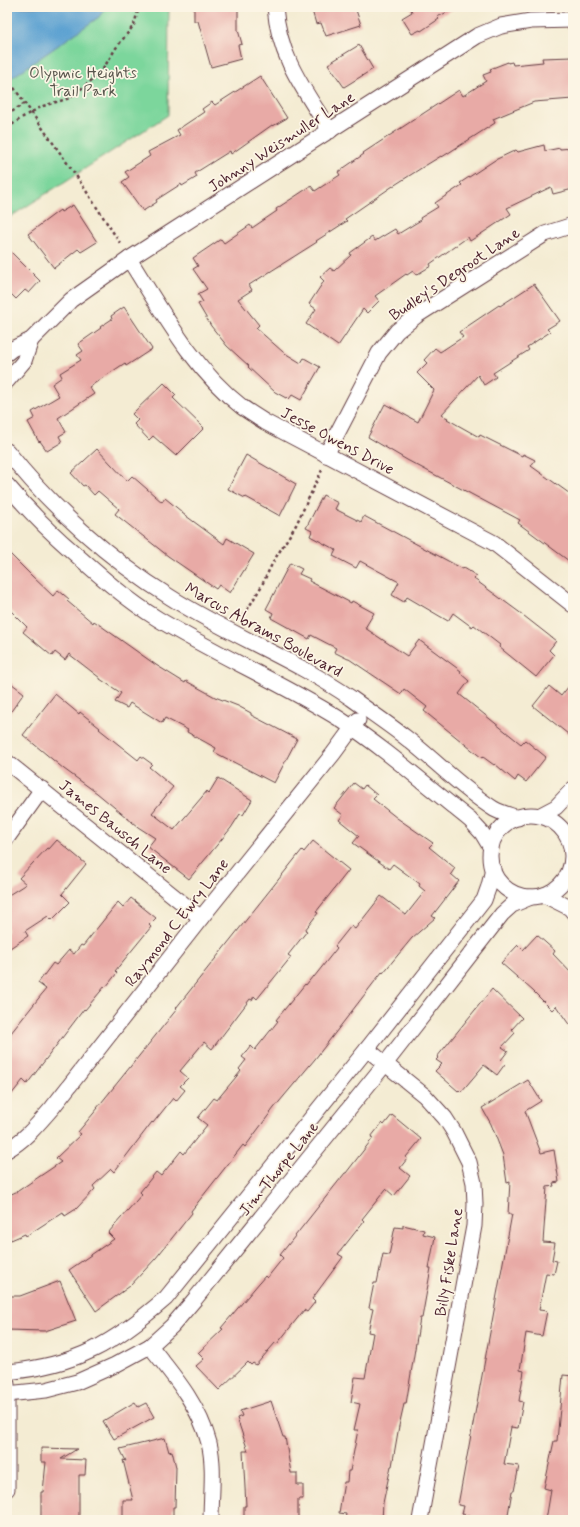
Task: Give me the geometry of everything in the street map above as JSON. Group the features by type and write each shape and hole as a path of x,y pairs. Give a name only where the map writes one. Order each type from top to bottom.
{"street":[{"path":"276,7 280,41 293,72 330,131"},
{"name":"Johnny Weismuller Lane","path":"7,353 31,340 71,300 129,259 478,36 501,26 531,21 573,20"},
{"name":"Budley's Degroot Lane","path":"326,455 379,353 397,331 416,316 545,234 573,225"},
{"name":"Jesse Owens Drive","path":"129,259 180,338 209,376 242,407 265,422 326,455 494,543 573,605"},
{"name":"Johnny Weismuller Lane","path":"7,381 24,361 31,340"},
{"name":"Marcus Abrams Boulevard","path":"7,451 39,488 115,559 170,597 233,633 311,674 351,698 364,709 404,736 495,810 518,818"},
{"path":"7,485 52,533 98,575 125,596 194,640 312,703 353,728 470,820 482,833 491,848"},
{"name":"Raymond C Ewry Lane","path":"7,1150 31,1132 52,1108 201,918 328,760 353,728 364,709"},
{"name":"James Bausch Lane","path":"7,762 201,918"},
{"path":"7,838 42,789"},
{"path":"539,816 556,807 573,790"},
{"path":"538,896 551,892 562,883 566,877 572,866 571,837 567,836 558,825 552,821 539,816 525,816 511,820 500,829 496,835 491,848 491,862 493,869 500,882 510,891 517,894 538,896 570,908 573,912"},
{"name":"Jim Thorpe Lane","path":"7,1372 47,1366 69,1360 92,1351 133,1326 166,1298 366,1050 484,900 493,869"},
{"name":"Jim Thorpe Lane","path":"7,1394 46,1390 77,1382 115,1365 150,1346 172,1326 384,1064 502,914 512,905 538,896"},
{"name":"Billy Fiske Lane","path":"366,1050 425,1096 446,1118 467,1156 474,1183 474,1226 420,1520"},
{"path":"150,1346 183,1389 195,1408 209,1444 212,1468 211,1520"},
{"path":"7,1372 7,1489"}],"path":[{"path":"7,128 44,106 70,98 93,79 103,69 116,48 134,25 139,7"},
{"path":"7,78 75,174 129,259"},
{"path":"7,115 25,103"},
{"path":"239,624 261,588 273,562 299,521 322,470"}],"green space":[{"name":"Olypmic Heights Trail Park","path":"7,7 169,7 168,115 7,219"}],"water":[{"path":"7,7 106,7 99,17 7,81"}],"building":[{"path":"194,7 238,7 238,30 242,44 238,45 241,59 211,67 198,21 194,21"},
{"path":"311,7 355,7 361,25 326,36 321,23 316,24"},
{"path":"410,7 458,7 437,17 439,19 421,31 420,30 412,34 402,18 412,12"},
{"path":"359,45 373,69 344,87 328,64"},
{"path":"573,57 573,99 534,102 493,119 495,123 390,188 345,219 347,221 316,241 317,242 249,285 252,290 238,299 259,325 256,328 283,352 301,363 304,358 320,367 301,400 292,395 289,399 275,392 227,346 211,326 198,304 203,302 198,294 207,289 193,269 198,266 193,258 221,239 224,243 250,225 252,228 277,211 276,209 311,186 315,191 340,175 338,172 364,154 363,153 459,90 463,96 486,81 483,75 491,72 490,69 508,62 512,62 513,65 543,62 542,58"},
{"path":"260,76 287,118 273,126 272,125 231,154 230,151 195,173 197,177 182,186 181,184 156,200 157,202 143,211 122,182 129,177 125,172 150,156 148,152 180,135 177,130 204,112 202,109 212,102 215,105"},
{"path":"544,145 545,151 560,148 573,148 573,189 553,194 551,187 507,208 511,214 484,232 470,241 468,237 430,264 431,266 416,275 413,271 407,275 406,274 375,296 379,301 367,313 363,309 338,346 306,324 316,309 309,304 324,281 320,277 330,268 334,271 351,255 350,253 372,237 375,241 395,229 398,234 421,220 420,218 438,207 435,203 462,185 460,183 495,160 516,150 518,152"},
{"path":"73,205 97,242 81,252 78,249 54,268 28,234 60,210 61,212"},
{"path":"7,248 40,281 29,293 25,290 16,299 7,290"},
{"path":"534,284 560,321 547,329 550,332 527,347 529,350 493,373 496,377 484,385 478,375 441,415 479,437 480,435 522,456 523,454 535,460 531,466 573,496 573,564 518,523 520,520 407,460 368,437 385,404 418,422 434,390 417,373 427,363 424,360 435,348 440,352 463,337 459,332"},
{"path":"124,307 152,349 126,366 125,363 89,387 94,394 58,418 66,432 59,436 62,442 47,451 40,441 39,442 28,422 35,418 32,412 59,396 52,384 62,377 60,373 81,360 77,355 83,351 78,344 101,328 100,327 112,319 111,316"},
{"path":"164,383 176,395 173,398 204,428 176,456 153,436 149,440 134,424 138,420 132,414"},
{"path":"97,449 127,481 132,476 162,502 165,498 182,513 224,544 227,538 254,554 230,593 219,585 216,589 168,556 115,514 119,509 98,491 94,495 85,485 83,486 71,473"},
{"path":"246,455 296,484 280,516 228,489"},
{"path":"323,495 338,503 335,509 361,522 364,516 477,576 474,579 556,641 549,650 554,655 536,677 499,647 500,645 474,625 472,627 453,613 448,621 407,597 404,602 392,595 399,582 360,561 356,568 333,556 336,550 310,536 312,531 306,528"},
{"path":"7,551 53,596 58,590 69,599 67,601 93,623 94,621 156,665 185,683 186,681 215,697 238,706 251,713 251,715 297,739 274,783 214,752 216,748 187,732 188,730 165,718 162,723 130,703 127,708 115,702 121,693 100,679 69,654 65,660 55,652 52,656 23,632 27,627 7,607"},
{"path":"290,563 302,569 299,574 310,579 309,581 374,613 365,628 407,656 419,640 461,671 460,673 469,681 459,694 521,744 525,740 546,757 526,782 518,776 515,781 495,764 494,765 483,757 482,758 424,711 427,707 404,689 401,694 349,659 334,652 336,648 311,635 309,639 271,618 273,613 266,609"},
{"path":"7,680 24,693 7,717"},
{"path":"573,681 573,738 533,706 549,686 561,696"},
{"path":"55,694 79,714 80,712 138,760 141,756 152,764 149,767 173,787 152,813 174,830 207,791 209,793 218,778 252,800 243,815 240,814 231,828 189,879 148,847 155,838 138,827 23,735"},
{"path":"354,783 362,789 365,785 377,795 373,799 433,843 429,847 455,868 451,874 459,881 432,916 435,918 412,938 383,973 382,972 315,1059 274,1108 245,1147 243,1145 156,1258 130,1286 96,1311 69,1270 114,1239 108,1233 142,1194 140,1192 156,1172 161,1176 181,1151 184,1154 207,1125 198,1118 214,1098 217,1100 241,1071 239,1069 246,1060 242,1057 251,1046 255,1050 278,1021 276,1020 337,948 335,946 351,926 355,929 381,896 406,915 425,891 419,886 420,884 393,864 389,869 353,843 359,836 339,820 343,815 334,808"},
{"path":"57,840 86,864 62,894 70,902 52,920 48,916 25,931 28,936 7,950 7,896 26,884 19,878 47,848 49,849"},
{"path":"313,841 349,870 316,912 318,913 305,930 307,931 288,955 291,957 257,999 254,996 252,1000 250,999 212,1049 204,1042 180,1071 188,1078 180,1086 185,1090 176,1101 173,1098 153,1123 152,1122 114,1172 111,1169 93,1186 95,1189 76,1209 65,1216 63,1212 26,1236 25,1234 11,1240 7,1232 7,1196 18,1191 61,1162 56,1158 81,1134 78,1132 177,1009 176,1008 302,850 304,852"},
{"path":"131,898 156,918 149,925 151,927 115,971 117,973 106,987 105,986 85,1010 84,1009 27,1084 23,1080 7,1100 7,1038 46,989 38,983 53,963 56,965 69,950 74,954 81,945 83,946 118,902 123,907"},
{"path":"537,935 555,951 553,954 573,975 573,1030 556,1006 552,1010 501,963 518,945 523,950"},
{"path":"492,989 522,1018 512,1029 515,1033 502,1047 508,1051 501,1060 505,1064 497,1075 484,1065 461,1092 435,1071 442,1064 436,1060"},
{"path":"528,1080 541,1101 525,1111 541,1153 554,1150 559,1182 553,1183 554,1186 547,1187 543,1242 555,1243 552,1260 557,1261 554,1274 546,1273 539,1310 547,1311 542,1336 526,1333 520,1370 524,1371 519,1401 523,1402 518,1428 511,1427 504,1464 519,1466 514,1491 512,1491 507,1520 498,1520 462,1514 464,1506 458,1505 512,1214 508,1214 510,1182 507,1183 503,1155 491,1124 482,1108"},
{"path":"392,1115 421,1139 406,1157 407,1159 400,1168 410,1176 394,1196 386,1189 362,1219 364,1221 338,1254 343,1257 312,1299 315,1302 307,1312 304,1310 277,1344 275,1343 256,1365 253,1363 251,1365 248,1362 219,1390 196,1366 204,1359 198,1353 223,1329 221,1328 265,1276 267,1278 283,1258 280,1255 346,1173 373,1138 371,1137 382,1123 384,1125"},
{"path":"403,1225 424,1230 423,1234 435,1237 429,1268 431,1268 422,1318 420,1318 406,1404 404,1404 383,1503 382,1520 345,1520 346,1514 339,1513 344,1482 347,1482 348,1471 350,1471 358,1430 354,1430 360,1404 351,1402 355,1377 365,1378 373,1333 368,1332 373,1309 369,1308 374,1283 377,1283 383,1254 389,1255 395,1227 403,1228"},
{"path":"60,1281 76,1321 45,1331 7,1330 7,1296 20,1296"},
{"path":"563,1375 573,1376 573,1520 546,1520 551,1490 544,1488 554,1441 557,1441"},
{"path":"271,1401 283,1437 285,1437 291,1473 297,1473 297,1485 303,1485 303,1499 298,1499 298,1520 244,1520 244,1506 246,1506 243,1451 248,1451 237,1418 242,1416 240,1411"},
{"path":"135,1402 138,1407 146,1403 154,1417 114,1439 103,1421"},
{"path":"165,1438 169,1452 172,1451 176,1467 175,1507 173,1507 173,1520 123,1520 123,1500 133,1500 123,1460 126,1461 120,1449"},
{"path":"41,1448 77,1449 61,1459 86,1460 85,1475 79,1475 79,1520 41,1520 41,1492 43,1492 46,1462 41,1462"}]}
